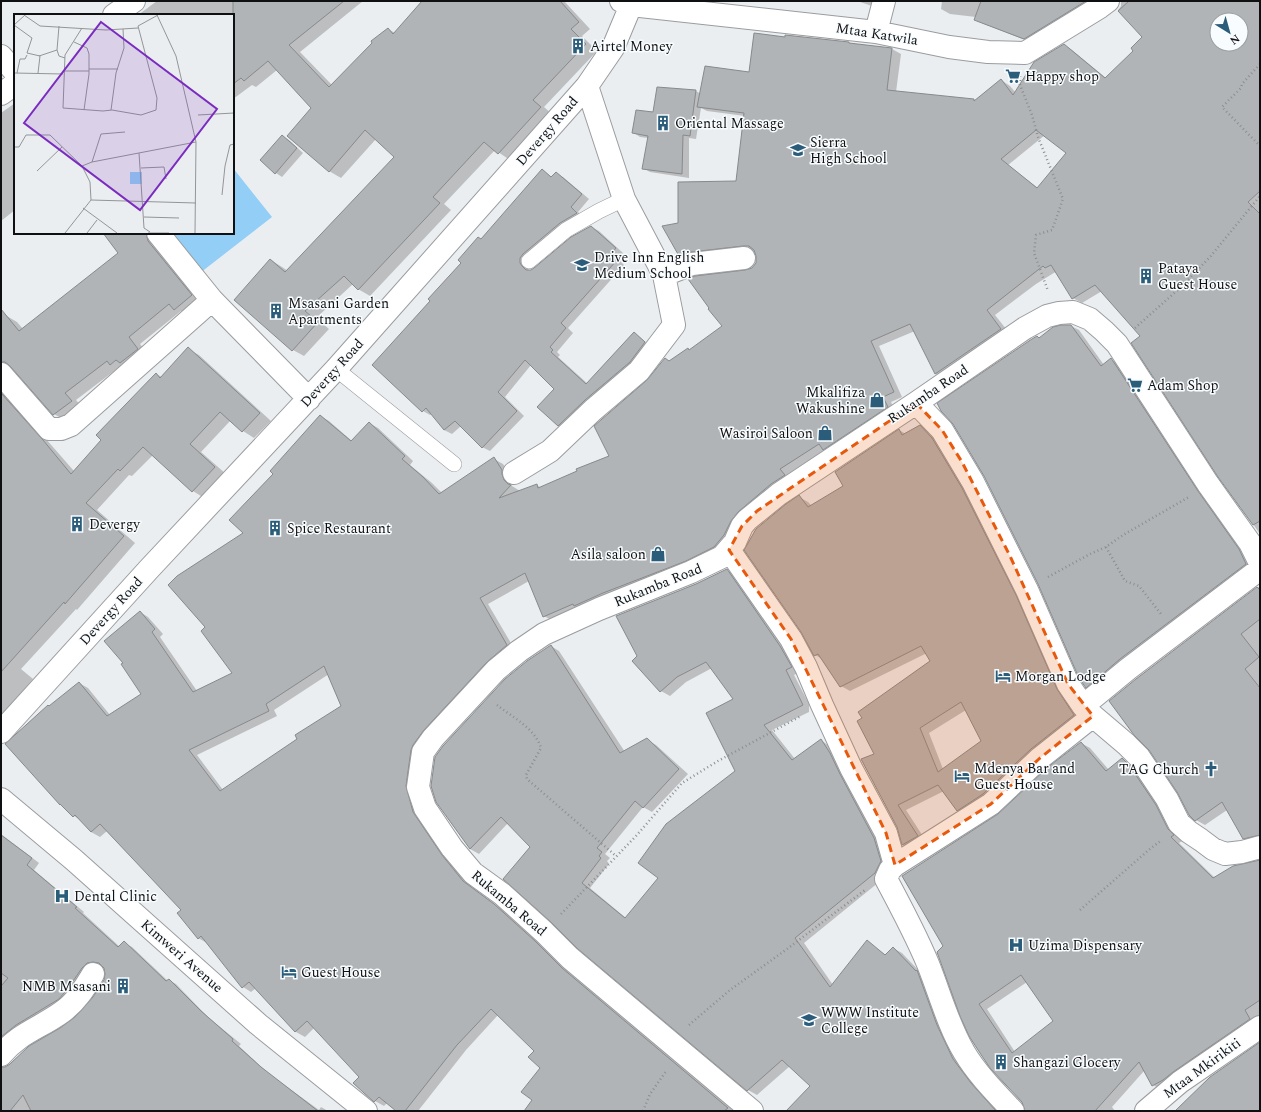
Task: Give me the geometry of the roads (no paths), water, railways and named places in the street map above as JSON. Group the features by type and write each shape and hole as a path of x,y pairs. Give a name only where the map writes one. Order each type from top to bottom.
{"street":[{"path":"115,14 134,1"},
{"path":"876,32 884,1"},
{"name":"Mtaa Katwila","path":"626,3 876,32 949,47 988,52 1025,53 1108,1"},
{"name":"Devergy Road","path":"1,732 149,569 336,370 587,86 613,48 626,3"},
{"path":"1,56 14,71"},
{"path":"1,94 14,85"},
{"path":"514,473 550,451 593,410 639,371 674,325 664,275 624,199 587,86"},
{"path":"159,234 212,300 309,399"},
{"path":"664,275 692,264 744,258"},
{"path":"1,374 49,429 61,429 71,425 212,300"},
{"name":"Rukamba Road","path":"752,1111 570,958 502,894 472,873 452,848 425,808 418,787 423,752 433,738 496,670 519,651 544,634 722,557 735,542 742,526 757,511 778,494 916,403 1025,328 1047,316 1059,313 1073,312 1090,319 1117,344 1208,484 1255,540 1260,563"},
{"path":"916,403 942,430 973,482 1027,590 1068,684 1088,711 1139,757 1167,799 1182,827 1213,849 1225,854 1242,852 1260,847"},
{"path":"729,550 791,639 806,667 851,768 886,833 891,872 963,1052 983,1078 1013,1111"},
{"path":"891,872 991,804 1088,711 1128,669 1260,569"},
{"name":"Kimweri Avenue","path":"1,798 74,860 258,1024 366,1111"},
{"path":"1,1055 23,1034 62,1012 70,1005 79,997 93,974"},
{"name":"Mtaa Mkirikiti","path":"1146,1111 1180,1082 1260,1027"}],"lane":[{"path":"529,261 566,230 599,211 624,199"},
{"path":"336,370 454,464"}],"place":[{"name":"Airtel Money","path":"578,46"},
{"name":"Happy shop","path":"1013,76"},
{"name":"Oriental Massage","path":"663,123"},
{"name":"Sierra High School","path":"798,150"},
{"name":"Drive Inn English Medium School","path":"582,265"},
{"name":"Pataya Guest House","path":"1146,276"},
{"name":"Msasani Garden Apartments","path":"276,311"},
{"name":"Adam Shop","path":"1135,385"},
{"name":"Mkalifiza Wakushine","path":"877,400"},
{"name":"Wasiroi Saloon","path":"825,433"},
{"name":"Devergy","path":"77,524"},
{"name":"Spice Restaurant","path":"275,528"},
{"name":"Asila saloon","path":"658,554"},
{"name":"Morgan Lodge","path":"1003,676"},
{"name":"TAG Church","path":"1211,769"},
{"name":"Mdenya Bar and Guest House","path":"962,776"},
{"name":"Dental Clinic","path":"62,896"},
{"name":"Uzima Dispensary","path":"1016,945"},
{"name":"Guest House","path":"289,972"},
{"name":"NMB Msasani","path":"123,986"},
{"name":"WWW Institute College","path":"809,1020"},
{"name":"Shangazi Glocery","path":"1001,1062"}]}
